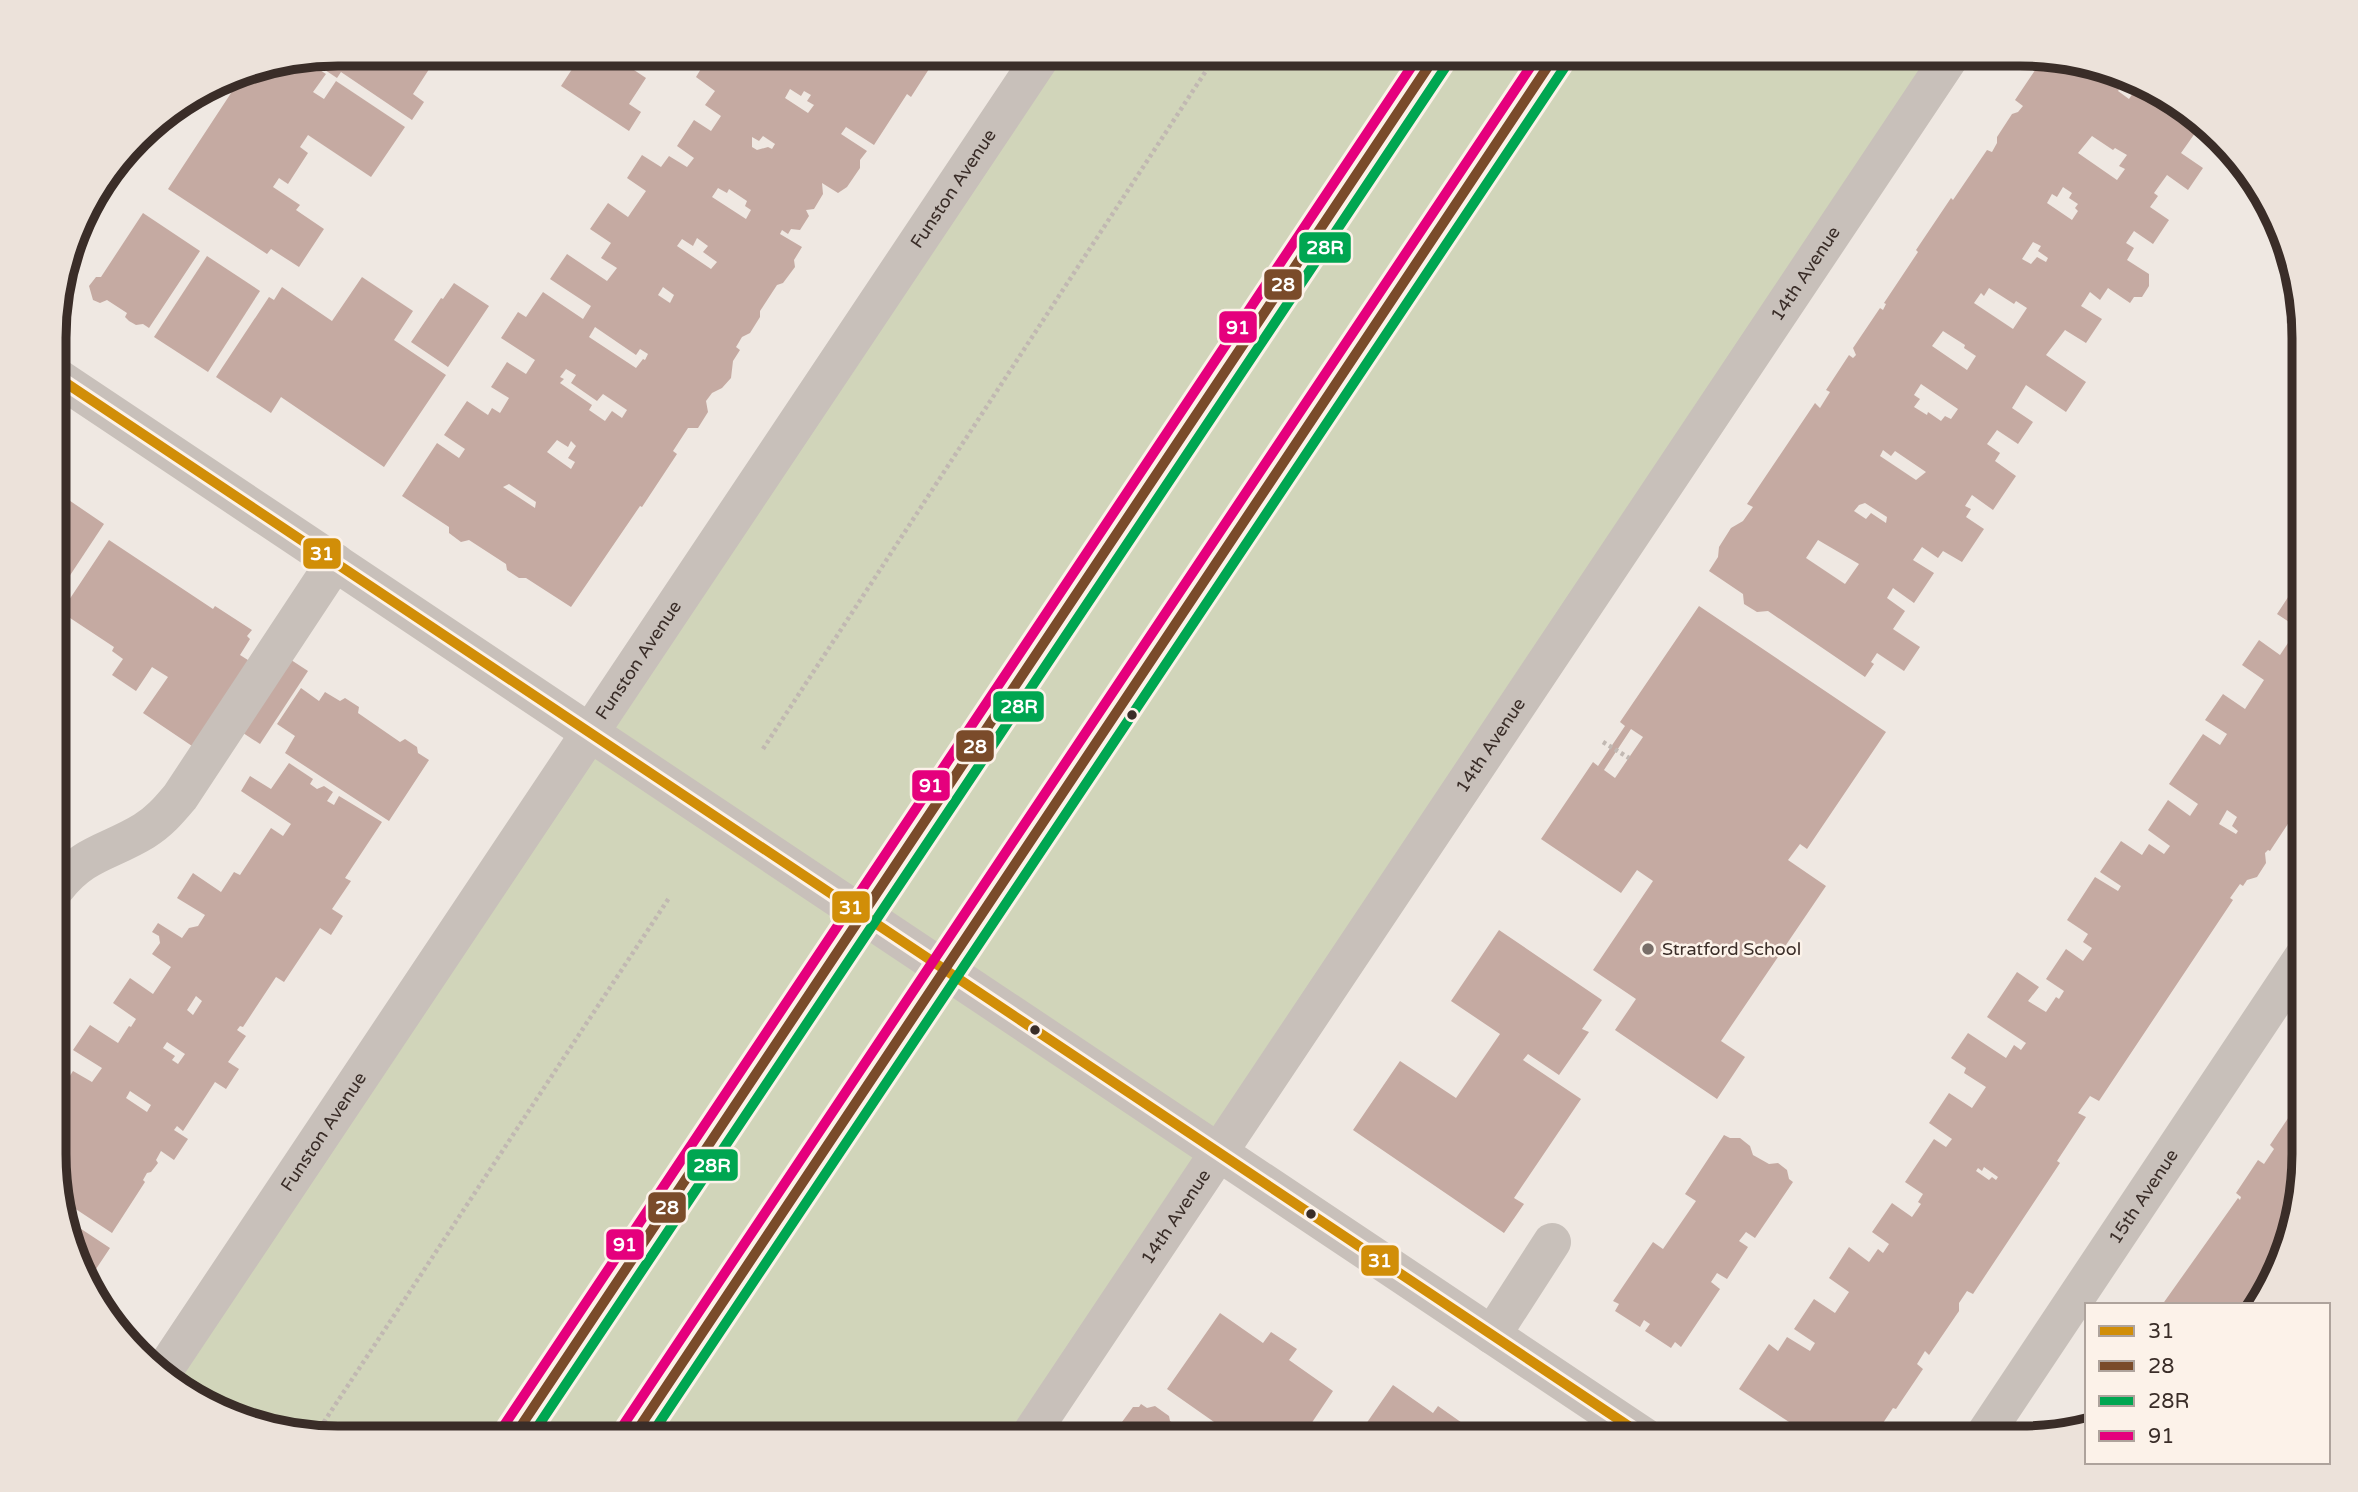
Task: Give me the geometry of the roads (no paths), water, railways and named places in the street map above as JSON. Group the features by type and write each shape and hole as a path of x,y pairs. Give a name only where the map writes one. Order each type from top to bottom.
{"highway":[{"path":"521,1426 1429,66"},
{"path":"640,1426 1548,66"}],"street":[{"name":"Funston Avenue","path":"168,1365 1035,66"},
{"name":"14th Avenue","path":"1035,1426 1944,66"},
{"path":"66,383 1628,1426"},
{"path":"66,874 96,853 144,832 161,819 180,797 335,562"},
{"name":"15th Avenue","path":"1990,1426 2292,974"},
{"path":"1492,1335 1552,1242"}],"place":[{"name":"Stratford School","path":"1648,949"}]}
